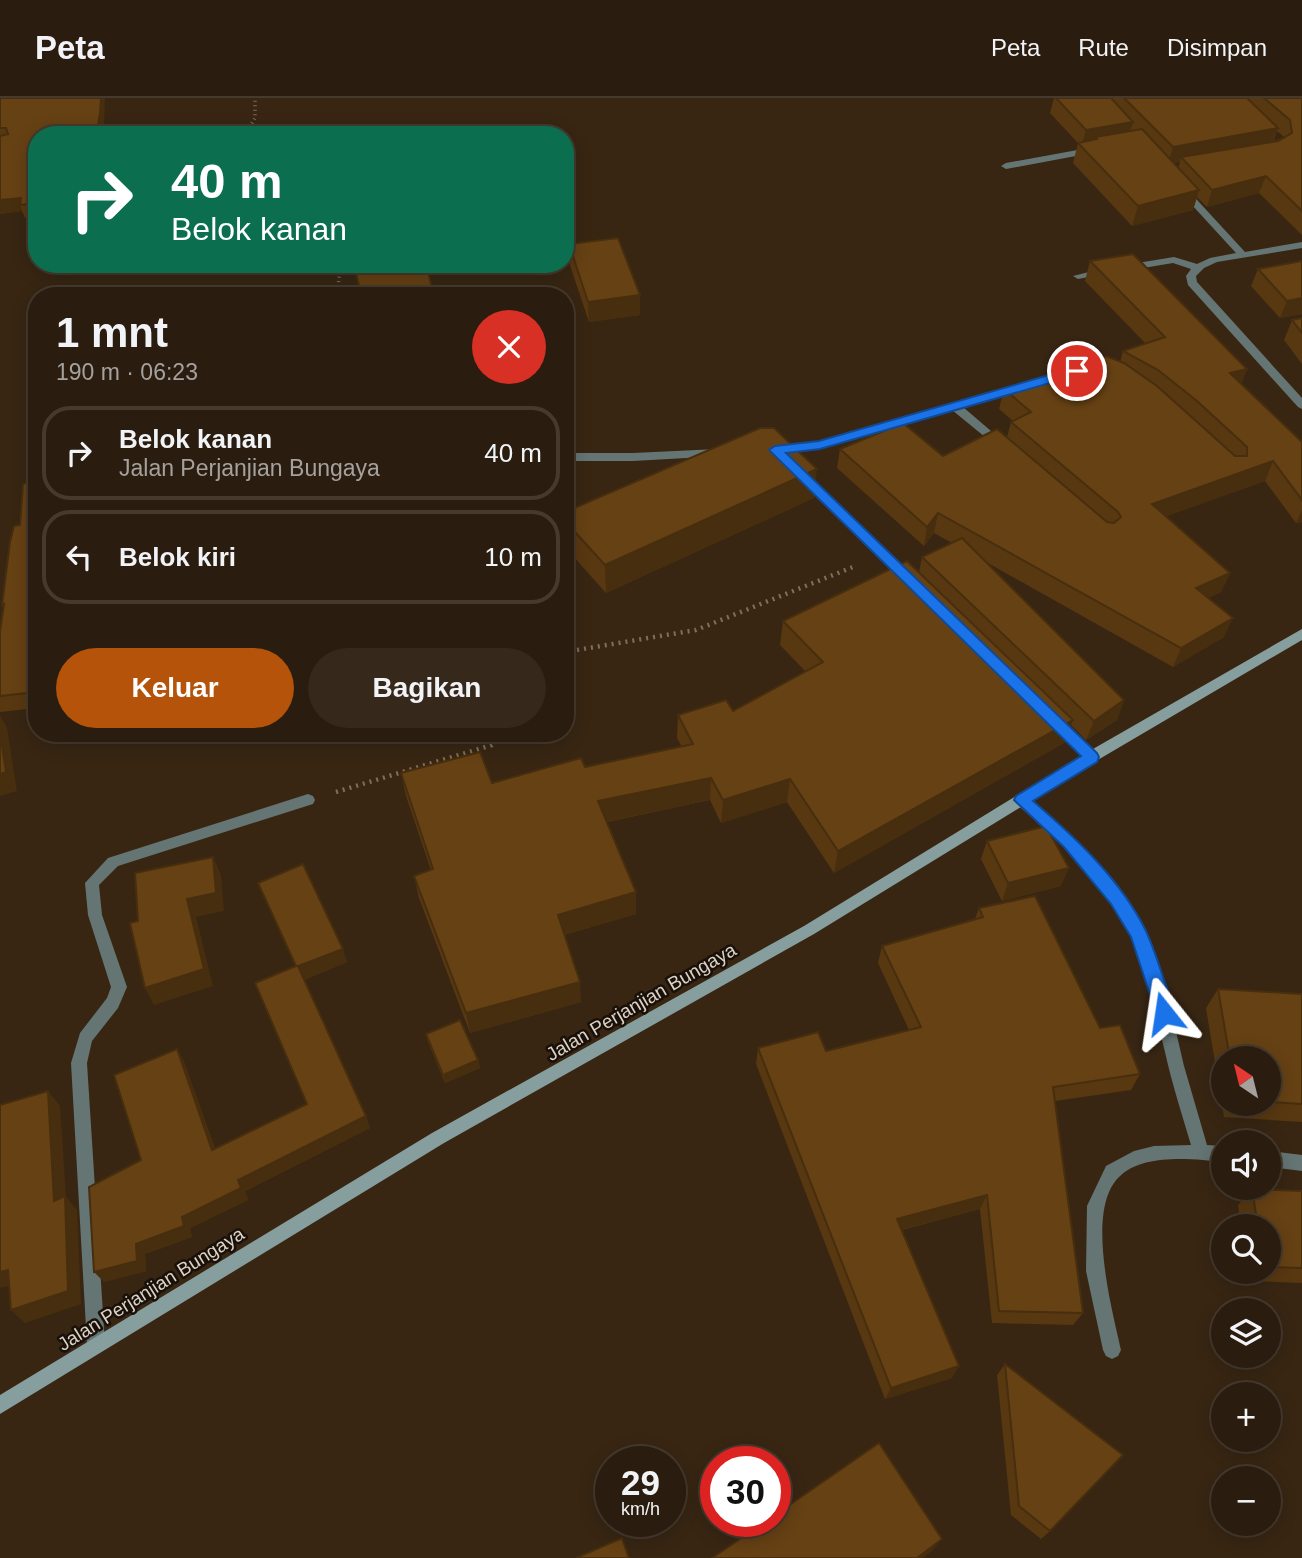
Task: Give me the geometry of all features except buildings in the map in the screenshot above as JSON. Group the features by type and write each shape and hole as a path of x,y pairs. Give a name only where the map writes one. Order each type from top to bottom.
{"main road":[{"name":"Jalan Perjanjian Bungaya","path":"0,1405 426,1145 809,930 1091,757 1302,634"}],"street":[{"path":"1006,166 1099,150"},
{"path":"1173,180 1243,255"},
{"path":"1078,276 1174,260 1196,267 1220,258 1302,245"},
{"path":"1196,267 1191,276 1196,288 1302,405"},
{"path":"785,459 769,450 820,445 1028,385"},
{"path":"954,406 1015,458"},
{"path":"574,457 737,452"},
{"path":"795,469 912,584"},
{"path":"1045,713 1091,757"},
{"path":"96,1345 79,1063 87,1034 105,1016 117,997 119,986 95,915 92,883 113,862 308,800"},
{"path":"1021,800 1054,826 1087,860 1117,899 1139,934 1160,992 1174,1056 1201,1152"},
{"path":"1112,1350 1095,1271 1095,1206 1112,1172 1134,1159 1154,1154 1211,1153"},
{"path":"1281,1160 1302,1163"}],"path":[{"path":"250,126 255,118 255,98"},
{"path":"574,652 696,631 883,556"},
{"path":"308,800 496,742"}],"route":[{"path":"1077,371 820,445 775,450 1091,757 1021,800 1070,842 1117,899 1139,934 1160,992 1164,1013"}]}
